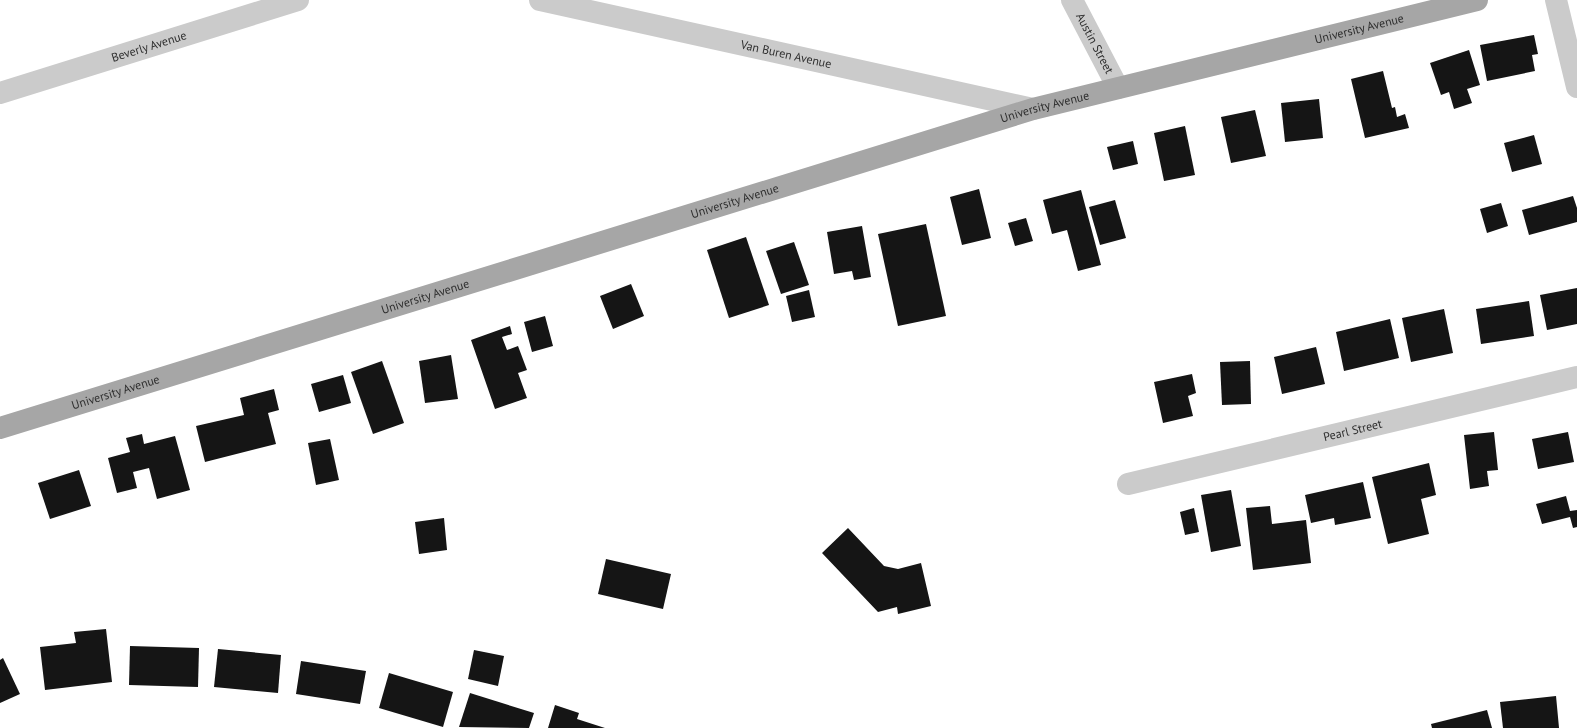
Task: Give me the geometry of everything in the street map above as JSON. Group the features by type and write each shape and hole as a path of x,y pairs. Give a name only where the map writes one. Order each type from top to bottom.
{"main road":[{"name":"University Avenue","path":"0,428 1033,109 1477,0"}],"street":[{"name":"Beverly Avenue","path":"0,93 298,0"},
{"name":"Van Buren Avenue","path":"540,0 1033,109"},
{"name":"Austin Street","path":"1072,0 1118,88"},
{"path":"1556,0 1577,87"},
{"name":"Pearl Street","path":"1128,484 1577,376"}],"building":[{"path":"1534,35 1538,54 1532,55 1535,71 1487,81 1480,45"},
{"path":"1469,50 1480,85 1467,89 1472,103 1454,109 1449,92 1441,95 1430,63"},
{"path":"1383,71 1392,108 1395,107 1397,117 1405,114 1409,128 1365,138 1351,79"},
{"path":"1319,99 1323,138 1285,142 1281,103"},
{"path":"1255,110 1266,156 1231,163 1221,117"},
{"path":"1185,126 1195,175 1164,181 1154,133"},
{"path":"1534,135 1542,164 1512,172 1504,143"},
{"path":"1133,141 1138,164 1113,170 1107,147"},
{"path":"979,189 991,238 962,245 950,197"},
{"path":"1081,190 1101,265 1078,271 1067,230 1052,234 1043,200"},
{"path":"1573,196 1577,208 1577,222 1529,235 1522,210"},
{"path":"1115,200 1126,238 1100,245 1089,207"},
{"path":"1501,203 1508,226 1487,233 1480,209"},
{"path":"1026,218 1033,241 1015,246 1008,223"},
{"path":"926,224 946,316 898,326 878,234"},
{"path":"862,226 871,277 854,280 852,271 834,274 827,232"},
{"path":"746,237 769,305 729,318 707,250"},
{"path":"794,242 809,285 781,294 766,251"},
{"path":"631,284 644,316 613,329 600,296"},
{"path":"1577,288 1577,324 1547,330 1540,295"},
{"path":"809,290 815,317 792,322 786,296"},
{"path":"1529,301 1534,336 1481,344 1476,309"},
{"path":"1444,309 1453,353 1411,362 1402,318"},
{"path":"545,316 553,346 532,352 524,322"},
{"path":"1390,319 1399,358 1344,371 1336,332"},
{"path":"510,326 512,334 502,337 507,350 518,346 527,370 518,373 527,398 495,409 471,340"},
{"path":"1316,347 1325,384 1282,394 1274,357"},
{"path":"451,355 458,399 425,403 419,361"},
{"path":"382,361 404,423 373,434 351,372"},
{"path":"1250,361 1251,404 1222,405 1220,362"},
{"path":"1192,374 1196,393 1188,396 1193,416 1163,423 1154,382"},
{"path":"343,375 351,403 319,412 311,384"},
{"path":"274,389 279,410 268,413 276,444 205,462 196,426 244,415 240,398"},
{"path":"1494,432 1498,470 1487,471 1489,486 1470,489 1464,435"},
{"path":"1568,432 1574,462 1538,469 1532,439"},
{"path":"142,434 144,444 175,436 190,490 157,499 149,468 133,472 137,488 117,493 108,458 130,452 126,438"},
{"path":"330,439 339,480 316,485 308,443"},
{"path":"1429,463 1436,495 1421,499 1429,534 1388,544 1372,477"},
{"path":"79,470 91,506 50,519 38,483"},
{"path":"1363,482 1371,518 1335,525 1334,518 1311,523 1305,495"},
{"path":"1231,490 1241,546 1211,552 1201,495"},
{"path":"1566,496 1570,511 1577,510 1577,527 1573,528 1570,517 1542,524 1536,504"},
{"path":"1270,506 1272,524 1306,520 1311,563 1253,570 1246,508"},
{"path":"1194,508 1199,532 1185,535 1180,512"},
{"path":"444,518 447,550 419,554 415,522"},
{"path":"848,528 884,566 898,569 921,563 931,606 898,614 897,607 878,612 822,553"},
{"path":"606,559 671,574 663,609 598,594"},
{"path":"106,629 112,682 45,690 40,647 76,643 74,632"},
{"path":"130,646 199,648 198,687 129,685"},
{"path":"218,649 281,655 278,693 214,687"},
{"path":"474,650 504,656 498,686 468,679"},
{"path":"3,658 20,694 0,703 0,660"},
{"path":"301,661 366,671 360,704 296,694"},
{"path":"389,673 453,692 443,727 379,708"},
{"path":"470,693 534,713 529,728 459,727"},
{"path":"1556,696 1559,728 1503,728 1500,702"},
{"path":"555,705 579,713 577,719 605,728 548,728"},
{"path":"1487,710 1492,728 1432,728 1431,724"}]}
